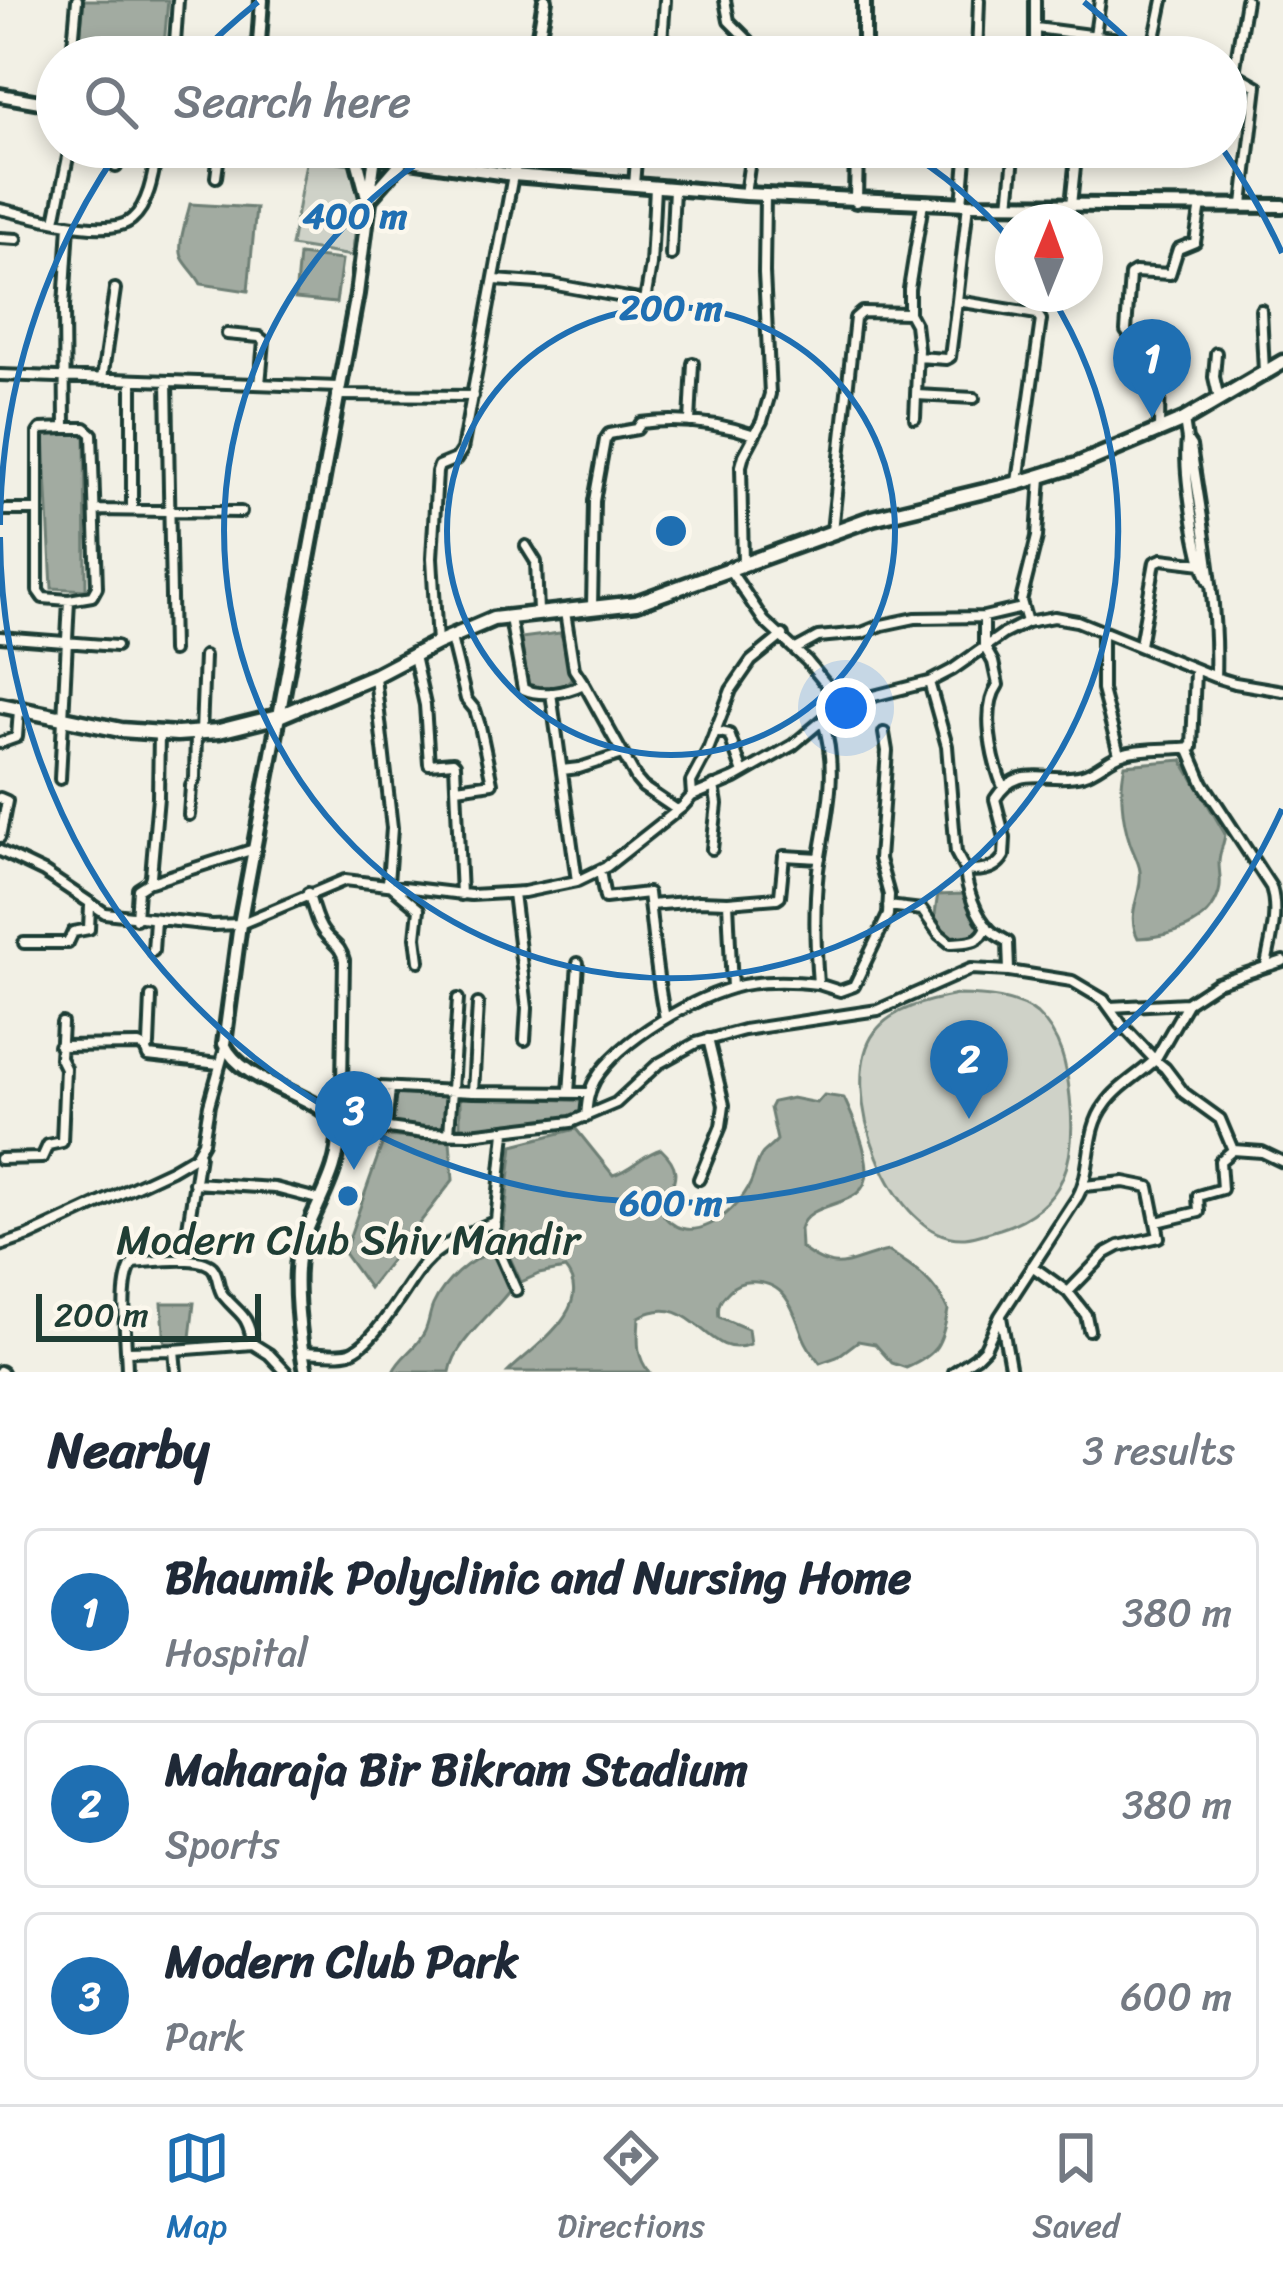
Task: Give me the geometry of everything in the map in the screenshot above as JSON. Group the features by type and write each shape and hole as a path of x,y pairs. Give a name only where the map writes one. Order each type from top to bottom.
{"main road":[{"path":"0,705 159,733 199,734 279,716 482,623 636,603 872,518 1077,465 1184,420 1283,362"}],"street":[{"path":"74,36 77,0"},
{"path":"175,36 178,0"},
{"path":"259,36 262,0"},
{"path":"539,36 545,0"},
{"path":"662,36 664,0"},
{"path":"725,0 729,21 743,36"},
{"path":"864,0 864,36"},
{"path":"978,36 979,0"},
{"path":"1035,0 1036,36"},
{"path":"1096,34 1100,0"},
{"path":"1155,36 1162,0"},
{"path":"1238,36 1246,0"},
{"path":"1036,28 1104,36"},
{"path":"1244,204 1258,86 1247,80"},
{"path":"0,95 36,101"},
{"path":"56,221 66,168"},
{"path":"0,209 69,225 112,227 132,219 153,168"},
{"path":"216,177 217,168"},
{"path":"359,168 368,200"},
{"path":"183,1260 200,1150 225,1048 240,923 356,294 373,168"},
{"path":"368,200 396,168"},
{"path":"465,168 746,194 995,205"},
{"path":"458,788 492,783 475,710 444,640 432,558 437,472 462,450 514,168"},
{"path":"634,185 635,168"},
{"path":"746,194 749,168"},
{"path":"856,168 856,200"},
{"path":"918,357 950,357 966,168"},
{"path":"1009,204 1013,168"},
{"path":"1071,204 1075,168"},
{"path":"495,280 551,284 645,301 656,187"},
{"path":"671,255 674,188"},
{"path":"765,195 771,381 767,406 741,466 736,567 754,609 783,635 842,704"},
{"path":"915,418 918,357 915,324 909,313 909,281 923,201"},
{"path":"1159,432 1160,343 1158,338 1130,336 1126,331 1130,274 1171,274 1178,249 1195,242 1201,204"},
{"path":"1103,205 1283,206"},
{"path":"65,428 64,284 69,225"},
{"path":"0,238 16,239"},
{"path":"102,379 115,289"},
{"path":"957,301 1040,317 1018,483"},
{"path":"1261,310 1264,373"},
{"path":"832,531 855,318 862,312 909,313"},
{"path":"227,334 263,341 260,384"},
{"path":"1216,352 1219,399"},
{"path":"690,422 693,363"},
{"path":"0,375 473,396"},
{"path":"132,380 132,511"},
{"path":"167,381 172,651"},
{"path":"916,395 974,398"},
{"path":"1184,420 1202,564 1210,583"},
{"path":"592,608 594,501 605,440 613,433 638,429 641,423 690,422 755,435"},
{"path":"65,428 86,428 92,434 95,510 96,592 69,600 38,594 38,433 65,428"},
{"path":"1187,440 1217,636 1215,677"},
{"path":"1027,622 1021,601 1040,519 1041,476"},
{"path":"0,510 38,510"},
{"path":"95,510 241,512"},
{"path":"526,546 536,562 538,613"},
{"path":"1140,645 1155,562 1202,564"},
{"path":"60,779 69,600"},
{"path":"796,650 818,637 862,633 915,618 984,617 1022,608"},
{"path":"565,612 574,669 645,787 678,810"},
{"path":"510,616 526,692 562,692 584,685"},
{"path":"984,617 984,646 998,685 988,724 992,760 1003,787"},
{"path":"0,851 44,872 105,914 136,919 240,923 345,880 460,895 513,893 600,872 692,796 793,745 842,704 929,682 1027,622 1065,618 1195,671 1283,691"},
{"path":"1102,631 1102,690 1119,754"},
{"path":"692,796 691,782 731,690 751,661 783,635"},
{"path":"0,637 116,646"},
{"path":"413,655 424,705 429,764 453,762 458,788 460,895"},
{"path":"189,815 204,656"},
{"path":"965,870 985,870 1001,862 1005,838 994,803 1003,787 1015,779 1081,776 1119,754 1194,744 1195,671"},
{"path":"374,676 392,828 388,883"},
{"path":"929,682 947,746 956,853 987,926 1008,942 1009,971"},
{"path":"551,693 577,881"},
{"path":"0,743 17,737 20,710"},
{"path":"818,983 816,895 832,790 823,721"},
{"path":"715,731 729,734 743,773"},
{"path":"149,882 159,733"},
{"path":"586,1118 589,1093 610,1062 665,1018 698,999 782,981 818,983 840,991 854,986 884,926 888,906 880,859 884,733"},
{"path":"1188,748 1203,783 1271,887 1274,925 1266,965"},
{"path":"562,770 623,754"},
{"path":"712,849 718,804 714,786"},
{"path":"0,798 7,800 0,837"},
{"path":"136,919 138,889 149,882 254,850"},
{"path":"650,905 776,898 784,856 820,859"},
{"path":"600,872 605,898 648,892 665,1018"},
{"path":"388,883 419,909 419,961"},
{"path":"307,1372 297,1266 338,1157 344,960 341,948 323,932 308,893"},
{"path":"513,893 527,1008 525,1040"},
{"path":"728,902 733,988"},
{"path":"24,943 68,944 73,932 89,929 90,906"},
{"path":"888,906 922,910 950,944 976,941 987,926"},
{"path":"153,951 154,920"},
{"path":"954,1372 985,1348 1000,1316 1084,1186 1102,1108 1155,1060 1188,1003 1217,983 1283,961"},
{"path":"569,1093 578,963"},
{"path":"225,1048 247,1068 338,1123 449,1134 505,1132 586,1118 616,1103 658,1064 708,1039 878,1010 963,971 1009,971 1072,981 1104,1000 1184,1093 1220,1119 1233,1150"},
{"path":"145,1048 149,1045 151,997"},
{"path":"449,1134 458,999"},
{"path":"1110,1007 1188,1003"},
{"path":"473,1092 478,1004"},
{"path":"0,1159 42,1158 50,1144 62,1142 62,1023"},
{"path":"699,1179 721,1126 724,1105 708,1039"},
{"path":"59,1046 139,1045 148,1056 219,1064"},
{"path":"342,1085 390,1091 589,1093"},
{"path":"386,1129 390,1091"},
{"path":"505,1132 495,1246 516,1290"},
{"path":"0,1246 186,1163 200,1150"},
{"path":"1157,1222 1199,1212 1198,1196 1222,1189 1220,1161 1233,1150 1269,1154 1283,1162"},
{"path":"1068,1292 1106,1253 1157,1239 1149,1187 1124,1181 1084,1186"},
{"path":"194,1183 274,1188 321,1200"},
{"path":"302,1352 344,1353 356,1348 390,1313 432,1256 496,1221"},
{"path":"127,1372 125,1293 130,1265 183,1260 211,1266 222,1294 247,1319 253,1344"},
{"path":"1032,1266 1068,1292 1085,1315 1089,1330"},
{"path":"1000,1316 1011,1372"},
{"path":"127,1351 253,1344 286,1372"},
{"path":"174,1350 176,1372"}],"shaded area":[{"path":"84,0 168,0 165,36 80,36"},
{"path":"305,168 357,168 362,182 352,256 291,246"},
{"path":"190,204 256,208 248,291 201,284 184,261 181,245"},
{"path":"299,255 342,260 336,303 295,299"},
{"path":"44,434 85,434 86,590 52,588"},
{"path":"560,633 569,653 571,679 556,687 527,686 521,638"},
{"path":"1182,760 1225,834 1219,859 1220,889 1198,921 1175,932 1138,938 1133,920 1140,871 1123,814 1125,765"},
{"path":"938,895 969,897 987,939 955,939 938,925"},
{"path":"957,995 1010,1001 1037,1014 1065,1063 1072,1120 1068,1160 1053,1194 1022,1220 965,1238 938,1233 914,1215 893,1189 866,1122 862,1087 864,1056 882,1024 912,1006"},
{"path":"346,1089 389,1092 385,1119 344,1112"},
{"path":"400,1091 447,1095 446,1128 389,1125"},
{"path":"460,1095 583,1101 585,1110 543,1123 460,1127"},
{"path":"824,1095 844,1098 862,1142 867,1170 858,1192 806,1219 800,1229 801,1248 834,1264 888,1251 915,1269 948,1310 931,1353 906,1368 892,1363 875,1344 858,1341 820,1363 783,1294 767,1284 748,1282 726,1294 718,1313 748,1329 750,1344 722,1344 687,1318 658,1311 639,1317 639,1353 649,1372 508,1372 558,1326 573,1298 573,1283 565,1269 521,1282 502,1240 513,1145 576,1129 613,1175 661,1149 675,1174 664,1216 674,1225 698,1229 721,1218 741,1199 760,1157 777,1140 770,1108 773,1102 792,1098 817,1103"},
{"path":"385,1136 450,1141 453,1180 369,1288 344,1253"},
{"path":"492,1253 510,1290 466,1339 450,1372 393,1372 421,1339 443,1288 466,1266"},
{"path":"162,1303 194,1303 189,1346 165,1347"}],"place":[{"name":"Bhaumik Polyclinic and Nursing Home","path":"1152,418"},
{"name":"Maharaja Bir Bikram Stadium","path":"969,1119"},
{"name":"Modern Club Park","path":"354,1170"},
{"name":"Modern Club Shiv Mandir","path":"348,1196"}]}
